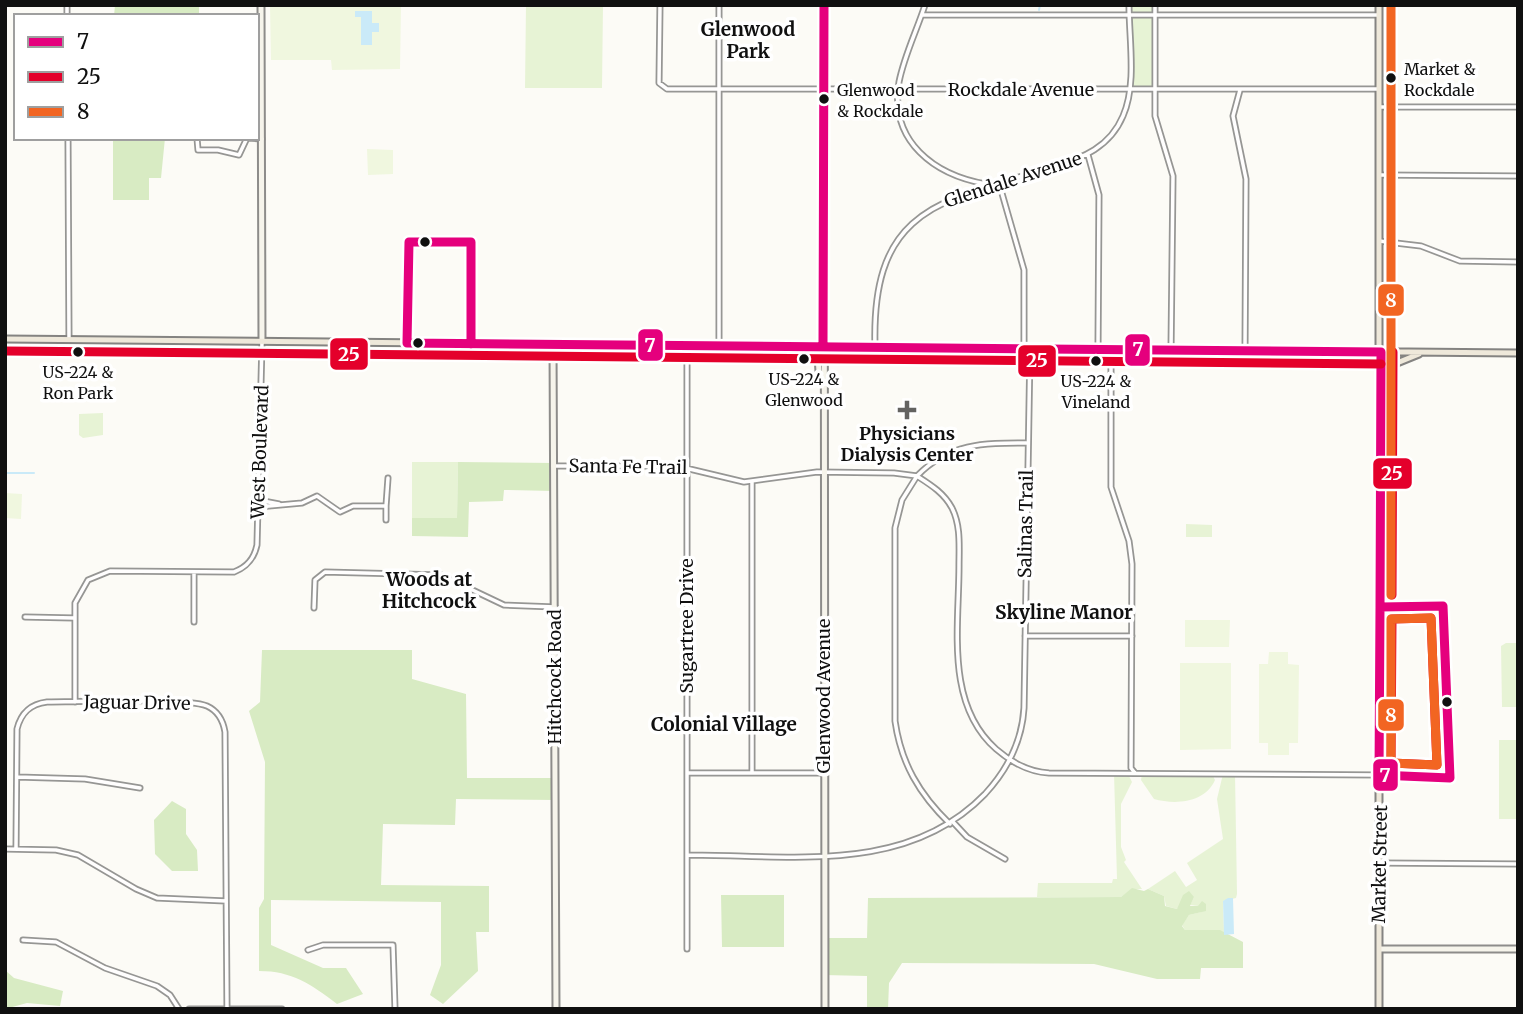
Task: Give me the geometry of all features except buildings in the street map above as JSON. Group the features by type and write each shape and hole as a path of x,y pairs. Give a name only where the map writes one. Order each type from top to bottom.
{"main road":[{"name":"Market Street","path":"1379,5 1379,1009"},
{"path":"5,339 1518,353"},
{"path":"1381,385 1397,362 1432,352"}],"street":[{"name":"West Boulevard","path":"75,702 74,618 79,591 98,574 234,572 249,563 257,548 262,342 261,5"},
{"name":"Rockdale Avenue","path":"660,5 661,87 719,90 1379,89"},
{"path":"719,5 719,346"},
{"name":"Glenwood Avenue","path":"824,5 825,1009"},
{"path":"925,5 899,90 903,123 919,153 950,175 989,185"},
{"name":"Glendale Avenue","path":"875,347 878,283 886,258 898,239 932,208 989,185 1088,155 1118,127 1130,90 1129,5"},
{"path":"1155,5 1156,125 1169,157 1172,176 1171,350"},
{"path":"922,15 1378,15"},
{"path":"1240,90 1233,116 1246,178 1245,351"},
{"path":"1379,107 1518,107"},
{"path":"68,140 69,340"},
{"path":"197,140 198,150 218,150 239,155 246,140"},
{"path":"1088,155 1099,195 1098,349"},
{"path":"1379,175 1518,176"},
{"name":"Salinas Trail","path":"687,855 824,855 888,850 918,840 951,823 989,790 1010,759 1023,722 1027,348 1024,270 999,183"},
{"path":"1379,241 1421,246 1460,261 1518,262"},
{"name":"Hitchcock Road","path":"553,345 556,1009"},
{"name":"Sugartree Drive","path":"687,345 687,948"},
{"path":"1111,349 1111,487 1131,550 1131,768 1135,774"},
{"path":"1005,859 967,838 927,801 912,778 901,750 895,721 895,528 902,500 916,476 937,458 961,447 984,443 1027,443"},
{"name":"Santa Fe Trail","path":"553,466 687,467 752,482 824,472 916,476"},
{"path":"916,476 944,496 958,525 960,673 965,702 983,735 1010,759 1041,773 1379,775"},
{"path":"386,520 388,478"},
{"path":"752,482 752,773"},
{"path":"258,507 302,503 317,496 340,512 353,506 386,506"},
{"path":"258,500 279,504"},
{"path":"194,572 194,622"},
{"path":"314,608 315,580 325,572 441,575 504,605 555,607"},
{"path":"25,617 74,618"},
{"path":"1024,636 1132,636"},
{"name":"Jaguar Drive","path":"16,849 17,729 23,714 41,702 198,703 210,707 220,716 225,732 226,1008"},
{"path":"687,773 824,773"},
{"path":"17,777 85,779 140,788"},
{"path":"5,849 55,850 78,855 136,889 157,898 226,901"},
{"path":"1380,863 1518,864"},
{"path":"23,940 57,942 105,968 157,986 170,995 179,1009"},
{"path":"308,950 323,945 393,945 395,1009"},
{"path":"1380,949 1518,950"},
{"path":"188,1009 282,1009"}],"green space":[{"path":"115,5 199,5 199,14 114,14"},
{"path":"270,5 401,5 400,69 332,70 331,60 271,60"},
{"path":"526,5 603,5 602,88 525,88"},
{"path":"1129,5 1155,5 1154,90 1130,90"},
{"path":"113,140 165,140 161,178 149,178 149,200 113,200"},
{"path":"367,149 393,150 393,174 368,175"},
{"path":"103,413 103,435 83,438 79,435 79,414"},
{"path":"412,462 458,462 457,518 412,518"},
{"path":"458,462 553,463 554,491 504,490 503,501 469,502 468,537 412,536 412,518 457,518"},
{"path":"5,493 22,494 21,519 5,518"},
{"path":"1186,524 1212,525 1212,537 1186,537"},
{"path":"1443,606 1443,619 1379,618 1379,607"},
{"path":"1185,620 1230,620 1229,647 1185,647"},
{"path":"1518,643 1518,707 1502,707 1501,646"},
{"path":"262,650 412,650 412,679 466,694 467,778 555,778 555,800 456,799 455,825 383,824 381,885 489,886 489,932 476,932 478,971 443,1004 430,995 441,965 441,902 271,900 271,945 323,968 346,968 363,994 337,1004 301,980 281,973 259,971 259,908 264,899 265,762 249,711 260,702"},
{"path":"1269,652 1288,652 1288,664 1299,665 1298,743 1289,743 1289,755 1268,755 1268,743 1259,743 1259,664 1268,664"},
{"path":"1180,663 1231,663 1231,749 1180,750"},
{"path":"1499,740 1518,740 1518,819 1499,819"},
{"path":"1114,773 1128,774 1132,782 1121,804 1121,847 1126,860 1124,862 1142,889 1132,889 1121,897 1037,897 1038,883 1112,883 1113,879 1117,879"},
{"path":"1142,774 1212,774 1215,780 1204,794 1197,798 1171,802 1154,799 1141,780"},
{"path":"1223,774 1235,774 1237,894 1236,898 1223,901 1224,932 1185,930 1182,925 1189,915 1201,912 1198,906 1190,905 1194,897 1183,902 1177,909 1166,906 1164,896 1148,889 1175,871 1186,887 1197,880 1187,863 1223,839 1217,799"},
{"path":"172,801 186,809 186,834 197,850 198,871 172,871 155,854 154,820"},
{"path":"1132,888 1144,891 1148,889 1164,896 1165,906 1177,909 1183,895 1189,891 1194,897 1190,906 1198,906 1202,901 1206,904 1206,911 1189,915 1182,926 1185,930 1220,930 1243,942 1243,968 1201,968 1200,979 1157,979 1094,964 902,963 889,983 888,1009 867,1009 867,976 824,975 824,938 867,938 868,898 1121,897"},
{"path":"721,895 784,895 784,947 722,947"},
{"path":"5,970 14,978 63,991 60,1006 27,1003 5,1009"}],"water":[{"path":"355,11 372,11 372,23 379,23 379,32 372,32 372,45 361,45 361,17 355,17"},
{"path":"1233,898 1234,934 1224,935 1223,901"}],"waterway":[{"path":"1039,10 1040,5"},
{"path":"5,473 34,473"}],"transit line":[{"name":"7","path":"823,347 824,5"},
{"name":"8","path":"1391,5 1391,595"},
{"name":"7","path":"409,242 471,242"},
{"name":"7","path":"407,343 409,242"},
{"name":"7","path":"471,242 471,344"},
{"name":"7","path":"407,343 1381,352"},
{"name":"25","path":"5,351 1381,364"},
{"name":"7","path":"1380,607 1381,352"},
{"name":"25","path":"1392,595 1393,352"},
{"name":"7","path":"1443,606 1450,778 1379,775 1380,607 1443,606"},
{"name":"25","path":"1431,618 1437,765 1391,763 1392,619 1431,618"},
{"name":"8","path":"1431,618 1437,765 1391,763 1391,619 1431,618"}],"place":[{"name":"Market & Rockdale","path":"1391,78"},
{"name":"Glenwood & Rockdale","path":"824,99"},
{"name":"US-224 & Ron Park","path":"78,352"},
{"name":"US-224 & Glenwood","path":"804,359"},
{"name":"US-224 & Vineland","path":"1096,361"},
{"name":"Physicians Dialysis Center","path":"907,410"}],"district":[{"name":"Glenwood Park","path":"748,40"},
{"name":"Woods at Hitchcock","path":"429,590"},
{"name":"Skyline Manor","path":"1064,612"},
{"name":"Colonial Village","path":"724,724"}]}
